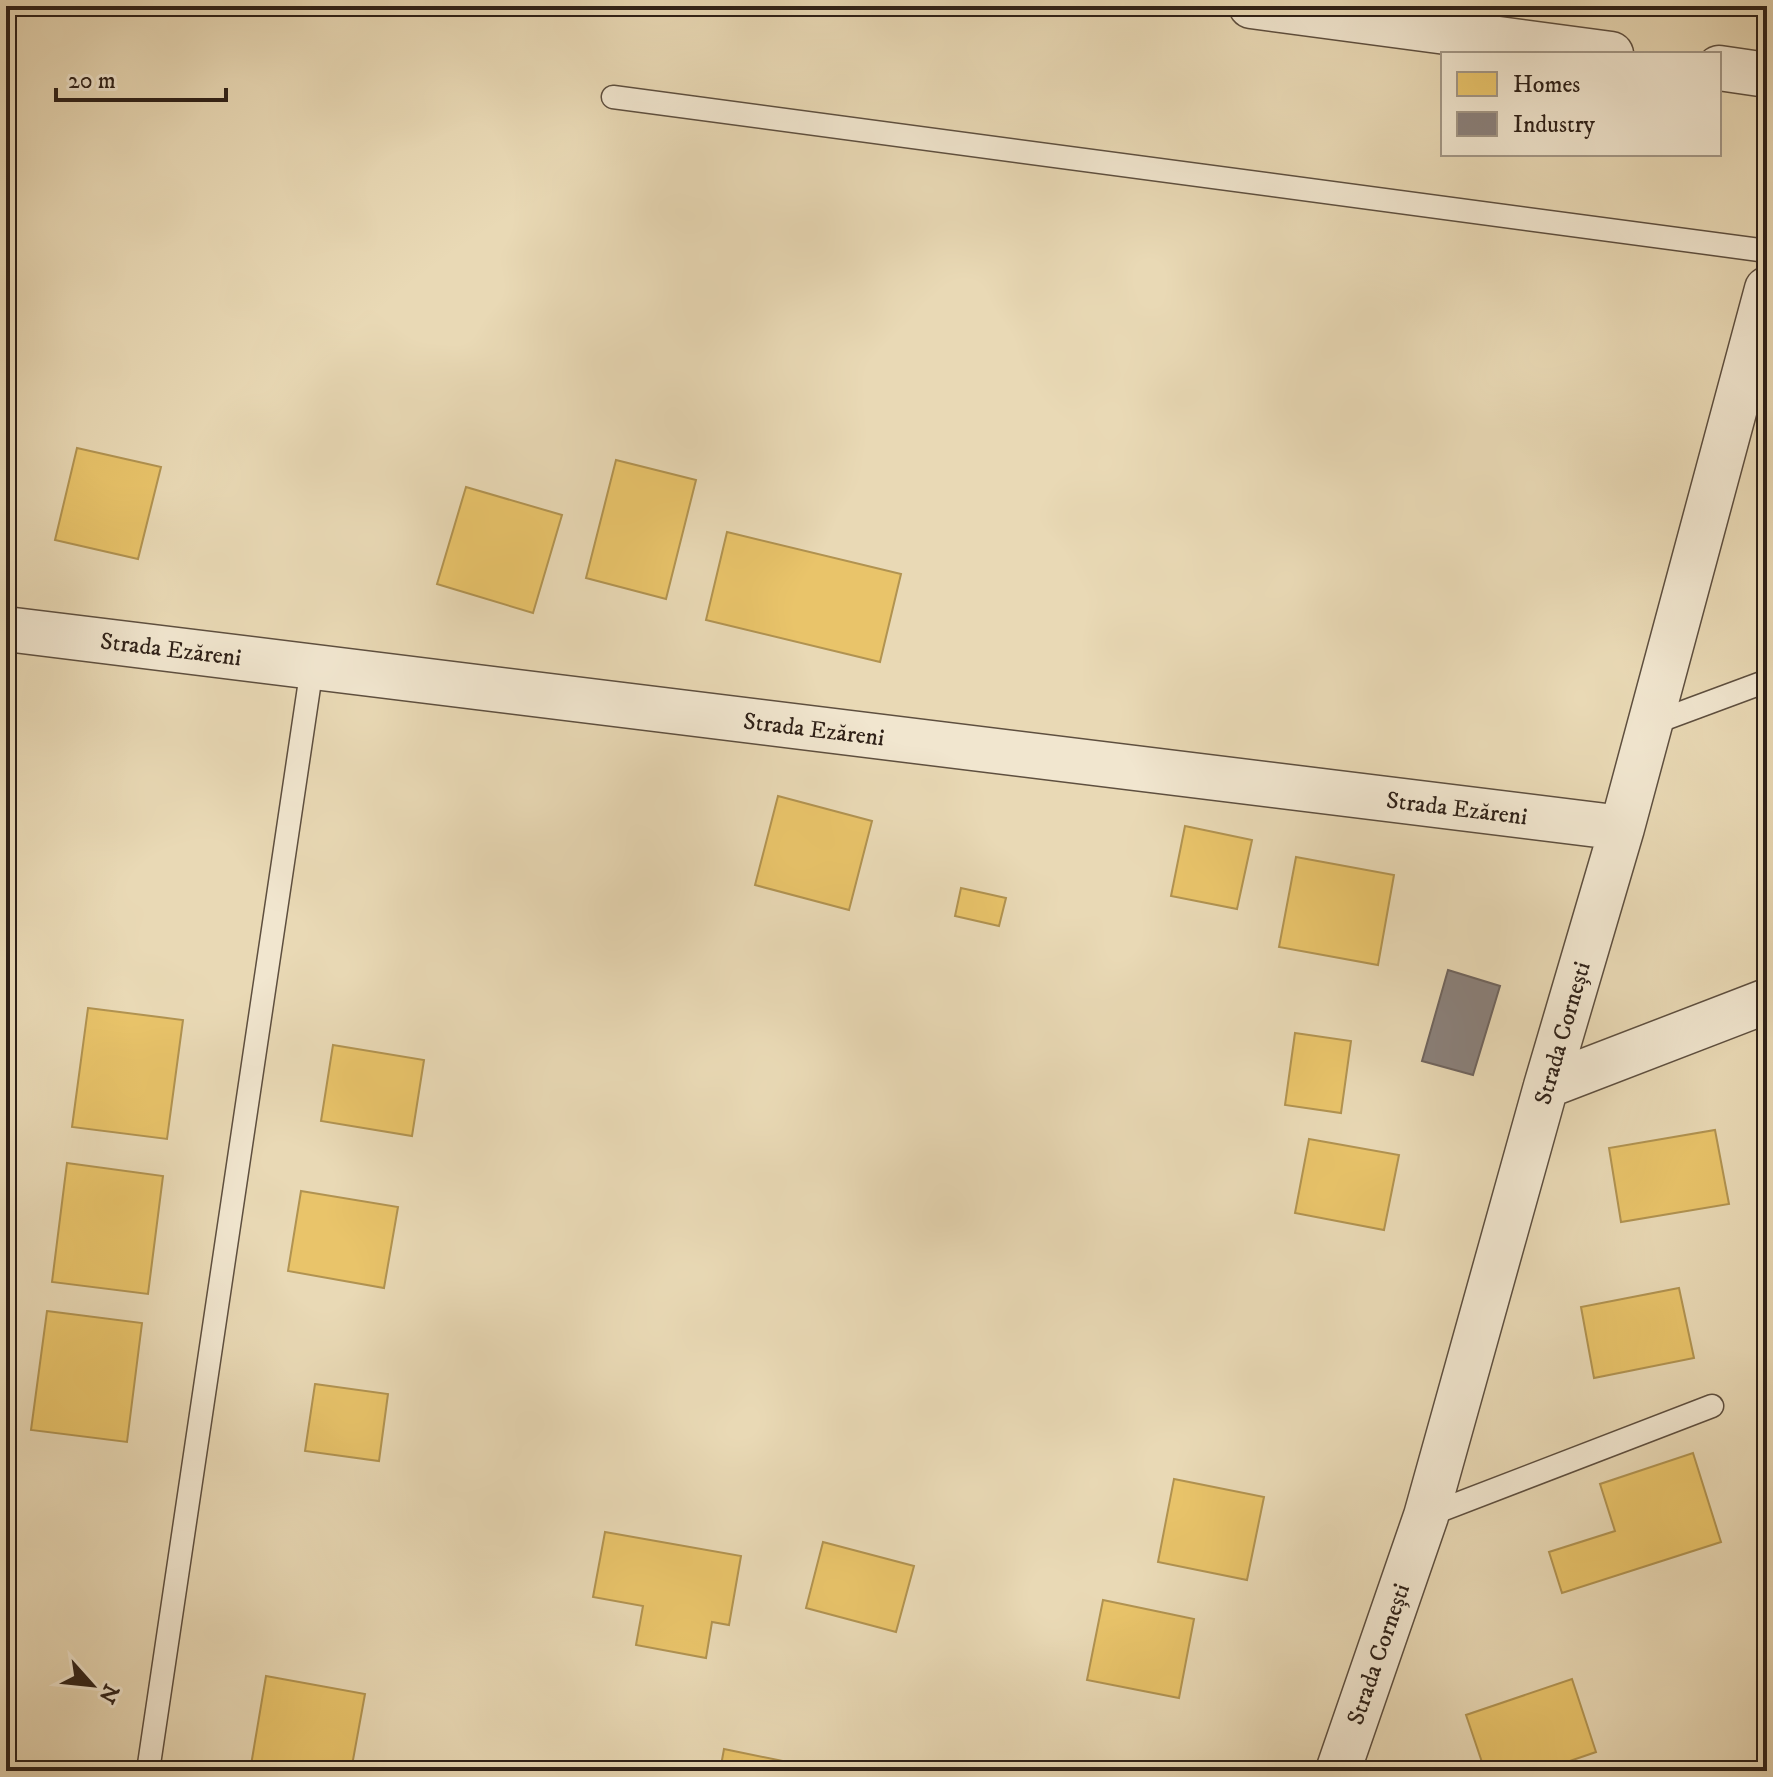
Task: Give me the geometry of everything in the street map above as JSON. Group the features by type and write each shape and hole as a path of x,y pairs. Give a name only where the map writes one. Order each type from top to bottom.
{"street":[{"path":"1251,6 1596,52"},
{"path":"1721,68 1767,75"},
{"name":"Strada Cornești","path":"1338,1771 1426,1516 1651,724 1767,289"},
{"name":"Strada Ezăreni","path":"6,629 1622,828"},
{"path":"1546,1086 1767,1001"}],"lane":[{"path":"613,97 1767,251"},
{"path":"148,1771 312,667"},
{"path":"1651,724 1767,681"},
{"path":"1426,1516 1712,1406"}],"building: Homes":[{"path":"1696,6 1726,6 1725,10"},
{"path":"77,448 161,467 138,559 55,540"},
{"path":"616,460 696,480 666,599 586,578"},
{"path":"466,487 562,515 533,613 437,584"},
{"path":"727,532 901,574 880,662 706,620"},
{"path":"778,796 872,821 849,910 755,885"},
{"path":"1185,826 1252,840 1237,909 1171,896"},
{"path":"1296,857 1394,875 1378,965 1279,947"},
{"path":"961,888 1006,898 999,926 955,916"},
{"path":"88,1008 183,1020 167,1139 72,1127"},
{"path":"1295,1033 1351,1041 1341,1113 1285,1105"},
{"path":"333,1045 424,1060 412,1136 321,1121"},
{"path":"1715,1130 1729,1204 1621,1222 1609,1148"},
{"path":"1309,1139 1399,1155 1384,1230 1295,1213"},
{"path":"67,1163 163,1176 148,1294 52,1282"},
{"path":"301,1191 398,1207 384,1288 288,1271"},
{"path":"1679,1288 1694,1358 1594,1378 1581,1307"},
{"path":"47,1311 142,1323 127,1442 31,1430"},
{"path":"315,1384 388,1394 379,1461 305,1451"},
{"path":"1693,1453 1721,1542 1562,1593 1549,1552 1615,1531 1600,1484"},
{"path":"1174,1479 1264,1497 1247,1580 1158,1562"},
{"path":"605,1532 741,1556 729,1625 712,1622 706,1658 636,1645 643,1606 593,1597"},
{"path":"823,1542 914,1566 896,1632 806,1608"},
{"path":"1103,1600 1194,1619 1179,1698 1087,1680"},
{"path":"266,1676 365,1694 351,1771 250,1771"},
{"path":"1572,1679 1596,1752 1555,1766 1557,1771 1485,1771 1466,1715"},
{"path":"724,1749 832,1771 720,1771"}],"building: Industry":[{"path":"1448,970 1500,986 1473,1075 1422,1061"}]}
